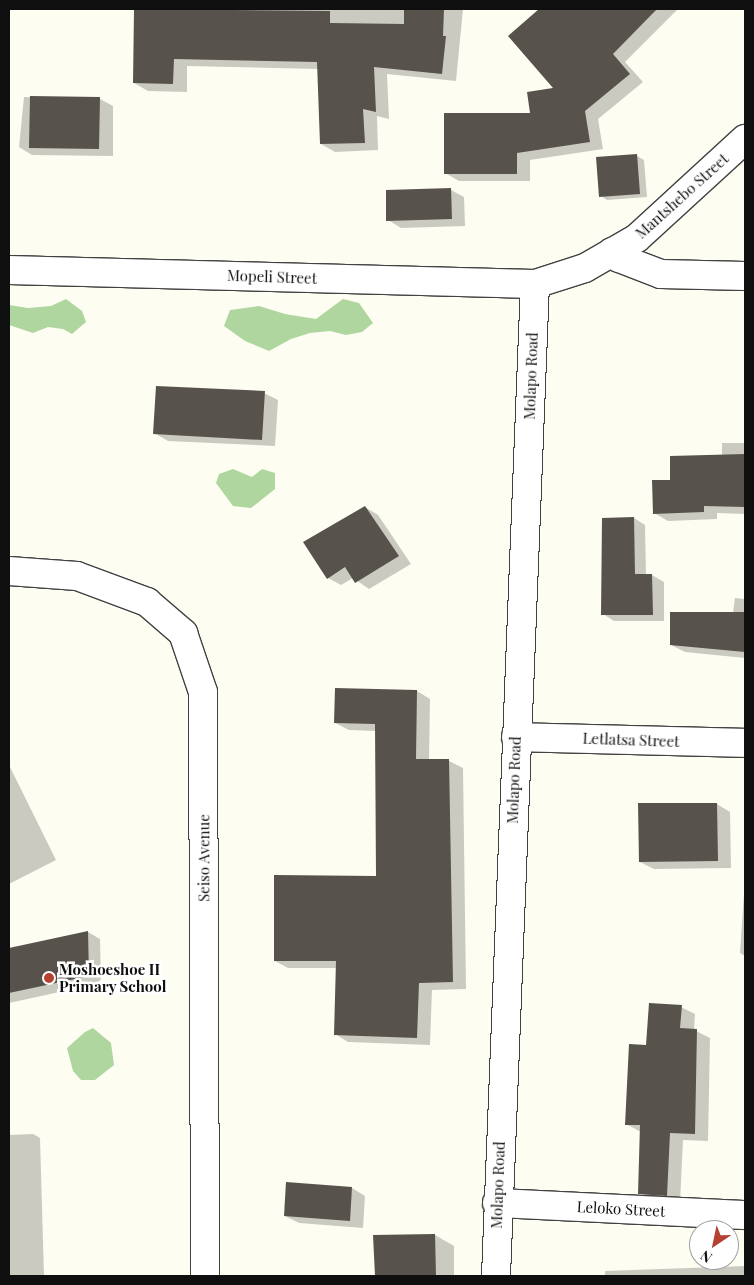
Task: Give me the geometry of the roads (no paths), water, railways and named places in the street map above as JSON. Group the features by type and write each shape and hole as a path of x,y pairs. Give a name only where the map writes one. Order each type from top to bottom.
{"street":[{"name":"Mantshebo Street","path":"535,284 585,268 638,238 745,139"},
{"path":"612,252 619,258 661,274 745,276"},
{"name":"Mopeli Street","path":"9,270 535,284"},
{"name":"Molapo Road","path":"496,1276 497,1203 535,284"},
{"name":"Seiso Avenue","path":"9,571 77,576 147,602 183,632 202,692 205,1276"},
{"name":"Letlatsa Street","path":"516,737 745,743"},
{"name":"Leloko Street","path":"497,1203 745,1215"}],"place":[{"name":"Moshoeshoe II Primary School","path":"49,978"}]}
